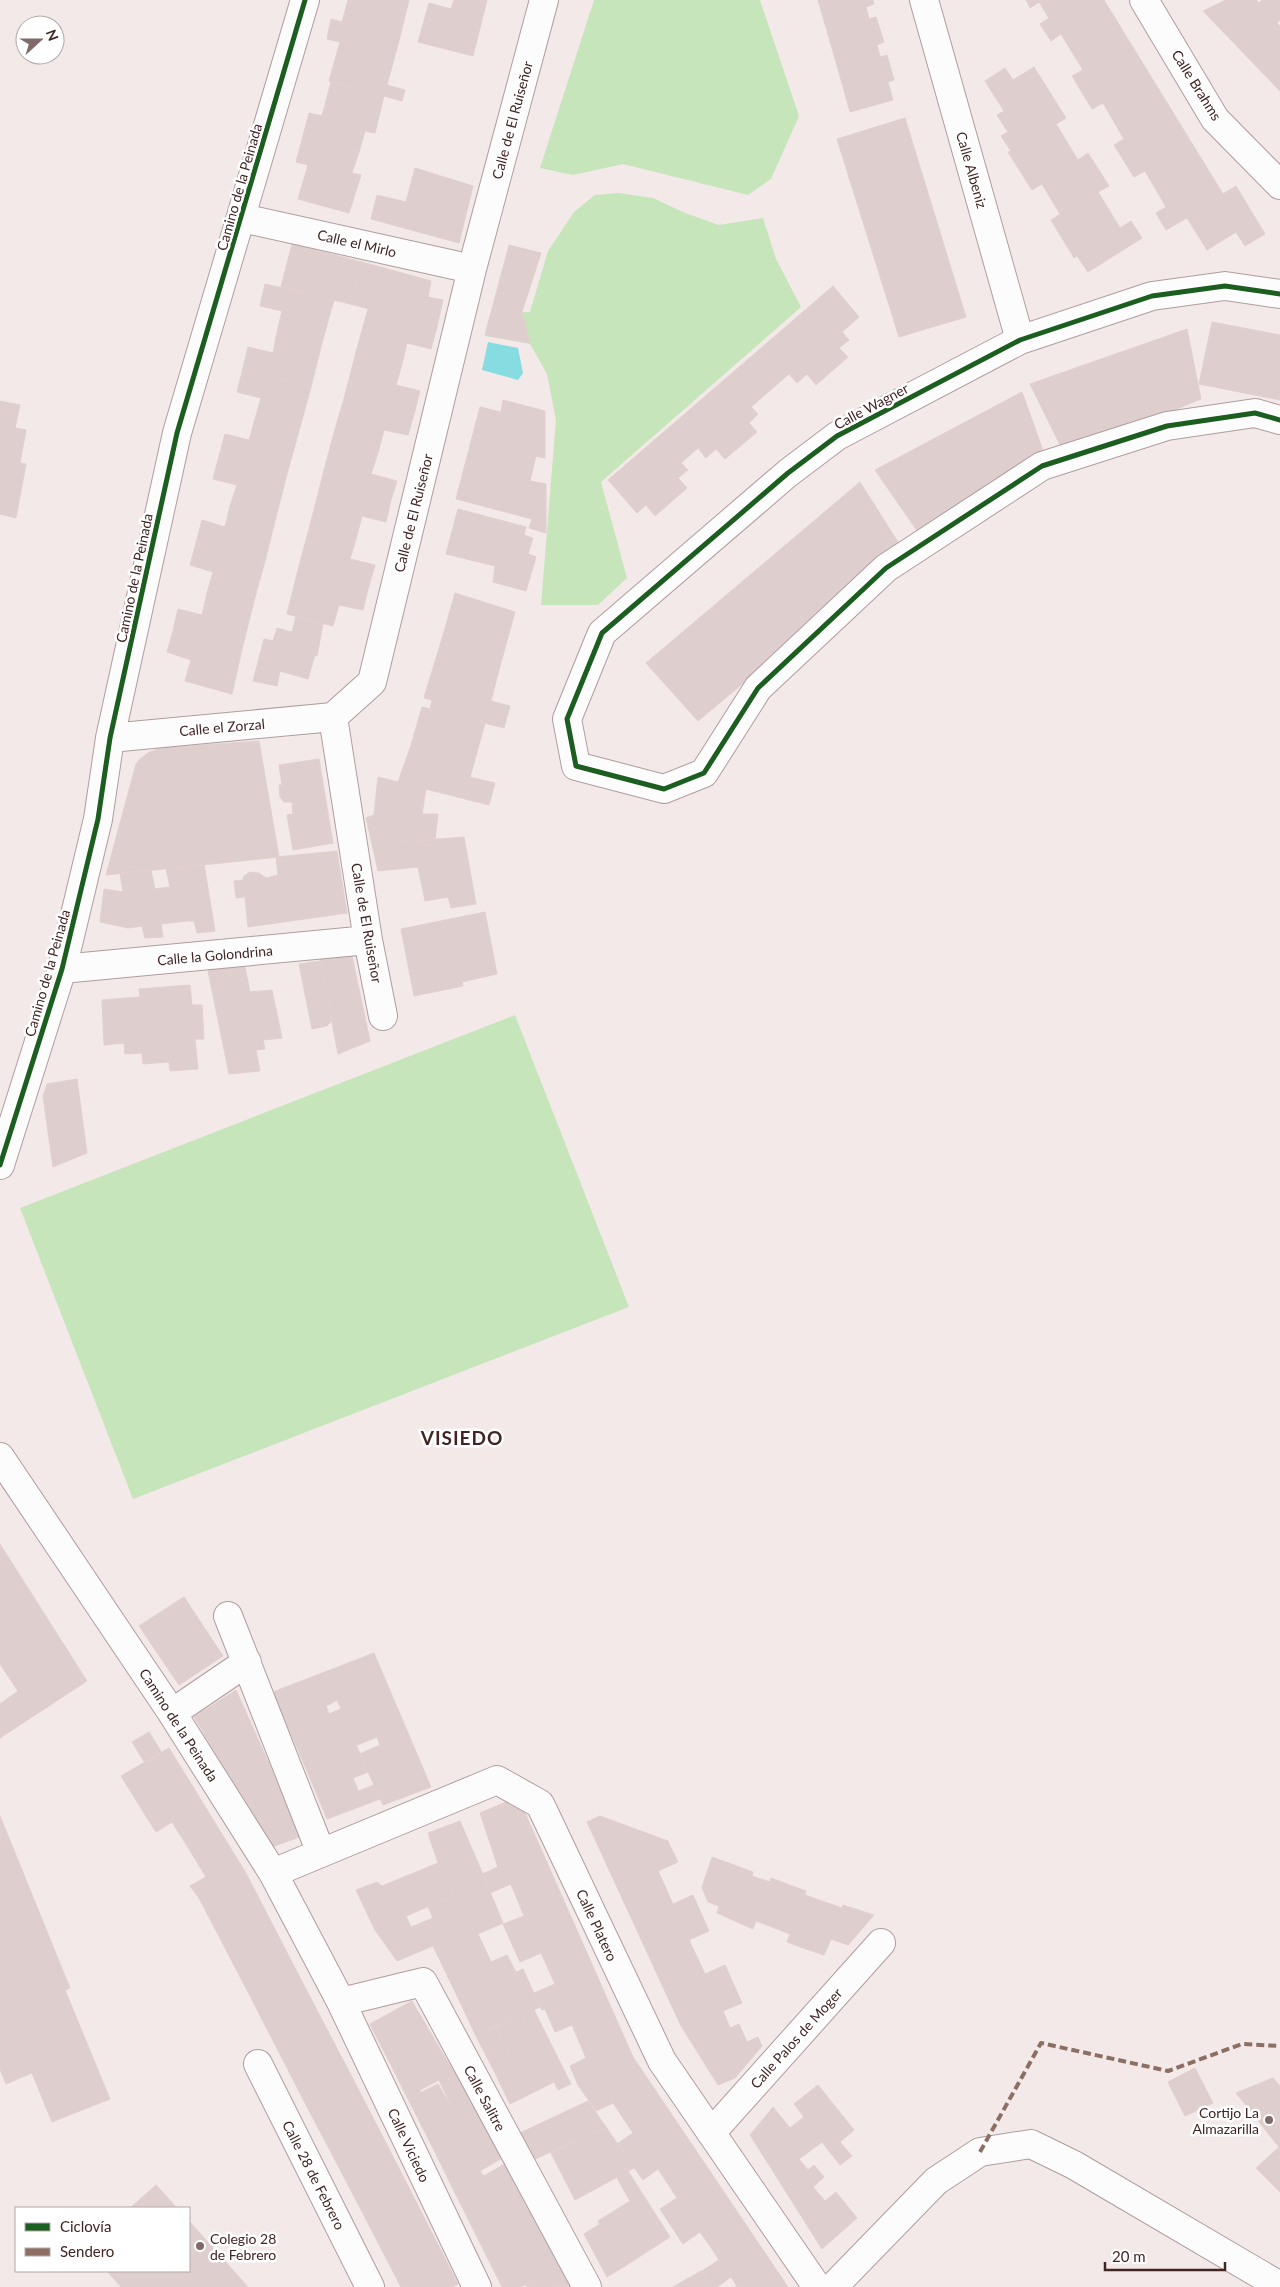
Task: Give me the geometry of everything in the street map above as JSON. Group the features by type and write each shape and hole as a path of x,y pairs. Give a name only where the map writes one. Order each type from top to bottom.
{"street":[{"name":"Camino de la Peinada","path":"0,1165 62,969 98,819 110,738 177,433 305,0"},
{"name":"Calle de El Ruiseñor","path":"383,1016 368,940 333,716 372,682 472,269 544,0"},
{"name":"Calle Albeniz","path":"924,0 1020,340"},
{"name":"Calle Brahms","path":"1144,0 1215,119 1280,185"},
{"name":"Calle el Mirlo","path":"242,218 472,269"},
{"name":"Calle Wagner","path":"1280,294 1225,286 1152,296 1020,340 837,436 788,474 602,633 567,719 576,766 664,789 704,773 758,688 886,568 1042,466 1167,426 1255,413 1280,420"},
{"name":"Calle el Zorzal","path":"110,738 333,716"},
{"name":"Calle la Golondrina","path":"62,969 368,940"},
{"name":"Camino de la Peinada","path":"0,1457 172,1713 273,1873 341,2002"},
{"path":"228,1616 321,1853"},
{"path":"172,1713 247,1662"},
{"name":"Calle Platero","path":"273,1873 497,1780 540,1804 662,2061 817,2287"},
{"name":"Calle Palos de Moger","path":"711,2133 881,1944"},
{"name":"Calle Salitre","path":"341,2002 423,1982 588,2287"},
{"name":"Calle Viciedo","path":"341,2002 477,2287"},
{"name":"Calle 28 de Febrero","path":"258,2064 370,2287"},
{"path":"843,2284 874,2243 936,2181 980,2152 1031,2144 1074,2165 1280,2286"}],"green space":[{"path":"594,0 760,0 799,116 771,179 748,195 623,164 573,175 540,168"},
{"path":"619,193 653,198 685,213 719,225 763,218 776,259 801,307 601,482 627,578 598,605 541,605 556,420 547,374 530,344 485,336 490,314 530,312 548,251 574,212 595,195"},
{"path":"515,1015 629,1307 133,1499 20,1208"}],"water":[{"path":"488,342 518,348 523,373 518,380 482,370"}],"building":[{"path":"348,0 409,0 400,37 342,22"},
{"path":"454,0 487,0 473,56 418,42 429,3 451,9"},
{"path":"818,0 873,0 874,4 866,7 869,19 827,31"},
{"path":"1026,0 1104,0 1223,194 1236,186 1265,234 1245,246 1236,232 1207,250 1187,218 1166,230 1156,213 1166,207 1145,171 1134,177 1114,145 1124,139 1103,103 1092,109 1072,76 1083,70 1061,34 1051,41 1040,24 1049,18 1039,2 1030,8"},
{"path":"1226,0 1256,0 1259,3 1262,0 1280,0 1280,20 1277,23 1280,26 1280,91 1203,11"},
{"path":"876,17 884,42 877,45 880,57 838,69 827,31"},
{"path":"331,19 400,37 387,85 405,90 402,101 329,81 340,42 327,39"},
{"path":"887,55 894,80 888,82 893,100 850,112 838,69"},
{"path":"1034,67 1066,118 1056,124 1078,160 1088,153 1109,186 1098,192 1120,228 1131,221 1142,238 1088,272 1077,256 1074,258 1051,220 1060,214 1042,184 1032,190 1008,152 1011,151 1001,136 1008,132 997,115 1004,111 985,81 1005,68 1013,80"},
{"path":"331,82 384,96 375,133 365,131 359,152 303,136 309,113 322,116"},
{"path":"905,118 966,317 899,337 837,139"},
{"path":"303,136 359,152 352,173 361,175 349,213 298,199 308,165 296,162"},
{"path":"415,168 473,186 459,243 371,219 377,195 406,202"},
{"path":"292,244 362,262 350,304 281,287"},
{"path":"509,245 541,253 522,312 530,343 485,335"},
{"path":"362,262 431,281 428,297 443,300 437,327 350,304"},
{"path":"265,284 334,300 322,343 277,332 282,311 260,306"},
{"path":"833,286 859,317 842,332 849,340 839,348 848,357 816,385 807,374 797,383 789,374 751,407 758,414 749,423 757,432 725,459 716,449 706,458 698,448 681,463 688,470 678,478 687,488 655,516 646,505 637,513 608,480"},
{"path":"368,309 437,327 431,349 407,343 402,364 356,352"},
{"path":"1212,322 1280,335 1280,400 1199,384"},
{"path":"1187,329 1201,399 1065,455 1030,384"},
{"path":"277,332 322,343 311,387 243,368 248,347 273,353"},
{"path":"356,352 402,364 396,385 420,391 414,414 345,395"},
{"path":"243,368 311,387 299,431 255,419 261,398 237,392"},
{"path":"1022,392 1046,459 920,535 875,470"},
{"path":"345,395 414,414 408,435 384,430 378,453 332,440"},
{"path":"503,400 545,411 545,458 536,456 530,481 546,484 546,533 529,528 532,519 456,499 480,407 501,412"},
{"path":"0,401 20,405 15,428 26,430 20,463 26,464 16,518 0,514"},
{"path":"255,419 299,431 287,474 219,456 225,434 249,440"},
{"path":"332,440 378,453 371,474 397,481 391,500 321,482"},
{"path":"219,456 287,474 276,517 230,506 237,485 213,479"},
{"path":"321,482 391,500 386,522 362,516 356,539 310,525"},
{"path":"860,482 903,550 698,721 646,663"},
{"path":"230,506 276,517 265,561 196,543 202,520 225,527"},
{"path":"458,509 526,527 524,535 533,538 528,554 536,557 526,591 493,582 495,566 446,554"},
{"path":"310,525 356,539 350,559 375,565 368,589 298,570"},
{"path":"196,543 265,561 253,605 207,593 213,572 190,565"},
{"path":"298,570 368,589 363,610 339,605 333,626 287,614"},
{"path":"207,593 253,605 242,649 173,631 178,609 202,615"},
{"path":"455,593 515,612 505,648 444,632"},
{"path":"296,617 323,624 317,656 315,655 308,679 280,671 277,686 253,681 264,639 273,641 277,628 292,632"},
{"path":"173,631 242,649 232,694 185,681 191,660 167,652"},
{"path":"444,632 505,648 495,685 433,668"},
{"path":"433,668 495,685 491,701 510,706 504,728 430,709 432,700 424,698"},
{"path":"422,707 485,723 474,763 411,745"},
{"path":"259,741 279,857 106,875 136,764 139,760 148,753 160,748"},
{"path":"411,745 474,763 470,777 495,783 489,805 398,782"},
{"path":"319,759 333,843 293,850 287,815 293,814 292,802 284,802 280,797 279,785 282,785 279,765"},
{"path":"378,777 426,789 422,814 438,814 435,840 372,844 366,818 374,815"},
{"path":"464,837 476,904 451,908 448,897 425,901 418,867 378,871 372,844"},
{"path":"337,851 347,913 248,927 245,897 236,898 234,881 243,880 244,876 250,872 259,873 266,878 278,875 276,857"},
{"path":"204,864 215,931 197,933 194,921 187,921 161,924 163,937 145,938 142,926 128,928 100,922 104,889 123,892 120,873 151,870 155,889 170,887 166,869"},
{"path":"485,912 497,974 462,982 463,986 414,996 401,929"},
{"path":"352,956 370,1041 338,1054 320,959"},
{"path":"320,961 332,1020 327,1026 312,1029 299,964"},
{"path":"244,962 250,992 272,990 282,1038 263,1040 265,1049 256,1050 260,1071 229,1074 207,966"},
{"path":"190,985 192,1005 202,1005 204,1039 195,1039 198,1069 170,1071 169,1062 143,1064 142,1053 125,1054 124,1043 104,1045 102,1000 140,997 139,989"},
{"path":"77,1079 87,1153 53,1167 43,1096 47,1084"},
{"path":"0,1544 87,1681 0,1738 0,1704 18,1691 0,1664"},
{"path":"184,1597 223,1656 179,1685 139,1626"},
{"path":"374,1653 431,1787 383,1805 360,1754 380,1745 377,1737 357,1745 350,1730 298,1750 273,1692","holes":["337,1700 341,1709 329,1714 326,1706"]},
{"path":"236,1690 267,1759 229,1776 194,1717"},
{"path":"350,1730 368,1772 353,1778 344,1756 307,1771 298,1750"},
{"path":"149,1732 162,1753 145,1763 132,1742"},
{"path":"169,1748 195,1790 147,1818 121,1776"},
{"path":"344,1756 364,1805 327,1819 307,1771"},
{"path":"267,1759 302,1836 272,1847 229,1776"},
{"path":"374,1785 380,1799 364,1805 359,1791"},
{"path":"195,1790 220,1831 189,1849 172,1822 156,1832 147,1818"},
{"path":"518,1797 633,2057 788,2287 735,2287 737,2286 731,2277 717,2287 712,2287 702,2271 719,2260 710,2246 700,2232 683,2244 660,2209 677,2198 658,2169 643,2180 618,2143 633,2133 613,2103 596,2111 578,2085 570,2066 586,2058 572,2025 555,2032 545,2009 542,2010 534,1993 555,1984 541,1953 520,1962 503,1924 524,1916 511,1884 490,1893 482,1874 498,1867 480,1813"},
{"path":"0,1816 70,1988 65,1990 110,2099 52,2122 32,2073 6,2084 0,2069"},
{"path":"600,1816 668,1841 678,1862 658,1871 673,1904 693,1895 709,1931 689,1940 705,1974 725,1965 742,2003 723,2011 730,2028 739,2024 747,2042 758,2037 762,2046 735,2078 718,2085 681,2026 587,1822"},
{"path":"460,1821 479,1865 448,1877 454,1895 375,1930 356,1890 377,1882 382,1886 438,1863 428,1833"},
{"path":"220,1831 246,1873 199,1898 190,1886 206,1877 189,1849"},
{"path":"712,1857 753,1872 752,1876 770,1882 771,1878 806,1891 805,1895 842,1908 843,1905 874,1915 848,1945 831,1939 824,1955 806,1949 787,1942 790,1934 756,1921 753,1929 717,1913 719,1906 708,1902 702,1887"},
{"path":"479,1865 503,1923 436,1952 433,1946 397,1961 375,1930 406,1916 411,1927 433,1918 428,1907 454,1895 448,1877"},
{"path":"246,1873 297,1972 250,1996 199,1898"},
{"path":"478,1934 491,1962 507,1955 516,1972 458,1998 436,1952"},
{"path":"523,1969 540,2007 476,2036 458,1998"},
{"path":"297,1972 352,2077 304,2101 250,1996"},
{"path":"412,2001 446,2059 400,2083 370,2024"},
{"path":"534,2010 571,2084 558,2090 522,2015"},
{"path":"522,2015 554,2082 510,2104 495,2073 513,2065 496,2026"},
{"path":"496,2026 513,2065 495,2073 476,2036"},
{"path":"446,2059 473,2102 454,2112 439,2080 420,2090 421,2093 408,2099 400,2083"},
{"path":"1195,2068 1213,2103 1185,2116 1168,2082"},
{"path":"352,2077 405,2180 357,2202 304,2101"},
{"name":"Cortijo La Almazarilla","path":"1273,2078 1280,2086 1280,2192 1256,2168 1279,2147 1236,2093"},
{"path":"438,2084 454,2112 473,2102 484,2121 433,2148 408,2099"},
{"path":"818,2085 854,2130 840,2142 852,2156 840,2165 822,2142 799,2159 808,2170 814,2165 824,2177 813,2187 825,2201 836,2192 857,2218 822,2249 750,2135 773,2107 790,2128 804,2117 794,2104"},
{"path":"588,2101 606,2127 533,2160 520,2133"},
{"path":"484,2121 504,2157 480,2171 484,2176 472,2183 469,2176 451,2185 433,2148"},
{"path":"606,2127 634,2168 575,2200 551,2153"},
{"path":"508,2162 545,2231 508,2250 472,2183"},
{"path":"628,2171 670,2237 625,2266 598,2221 630,2201 617,2178"},
{"path":"469,2176 508,2250 545,2231 574,2286 551,2287 545,2276 520,2287 502,2287 451,2185"},
{"path":"405,2180 458,2284 452,2287 401,2287 357,2202"},
{"name":"Colegio 28 de Febrero","path":"156,2185 176,2207 131,2207"},
{"name":"Colegio 28 de Febrero","path":"190,2222 248,2287 121,2287 108,2272 190,2272"},
{"path":"600,2224 625,2266 607,2277 584,2234"},
{"path":"701,2271 712,2287 673,2287"},
{"path":"545,2276 551,2287 527,2287 526,2284"}],"marked path":[{"path":"980,2152 1041,2043 1168,2071 1242,2044 1280,2046"}],"cycle path":[{"path":"0,1165 62,969 98,819 110,738 177,433 305,0"},
{"path":"1280,294 1225,286 1152,296 1020,340 837,436 788,473 602,633 567,719 576,766 664,789 704,773 758,688 886,568 1042,466 1167,426 1255,413 1280,420"}],"place":[{"name":"Cortijo La Almazarilla","path":"1269,2120"},
{"name":"Colegio 28 de Febrero","path":"200,2246"}],"district":[{"name":"VISIEDO","path":"462,1437"}]}
